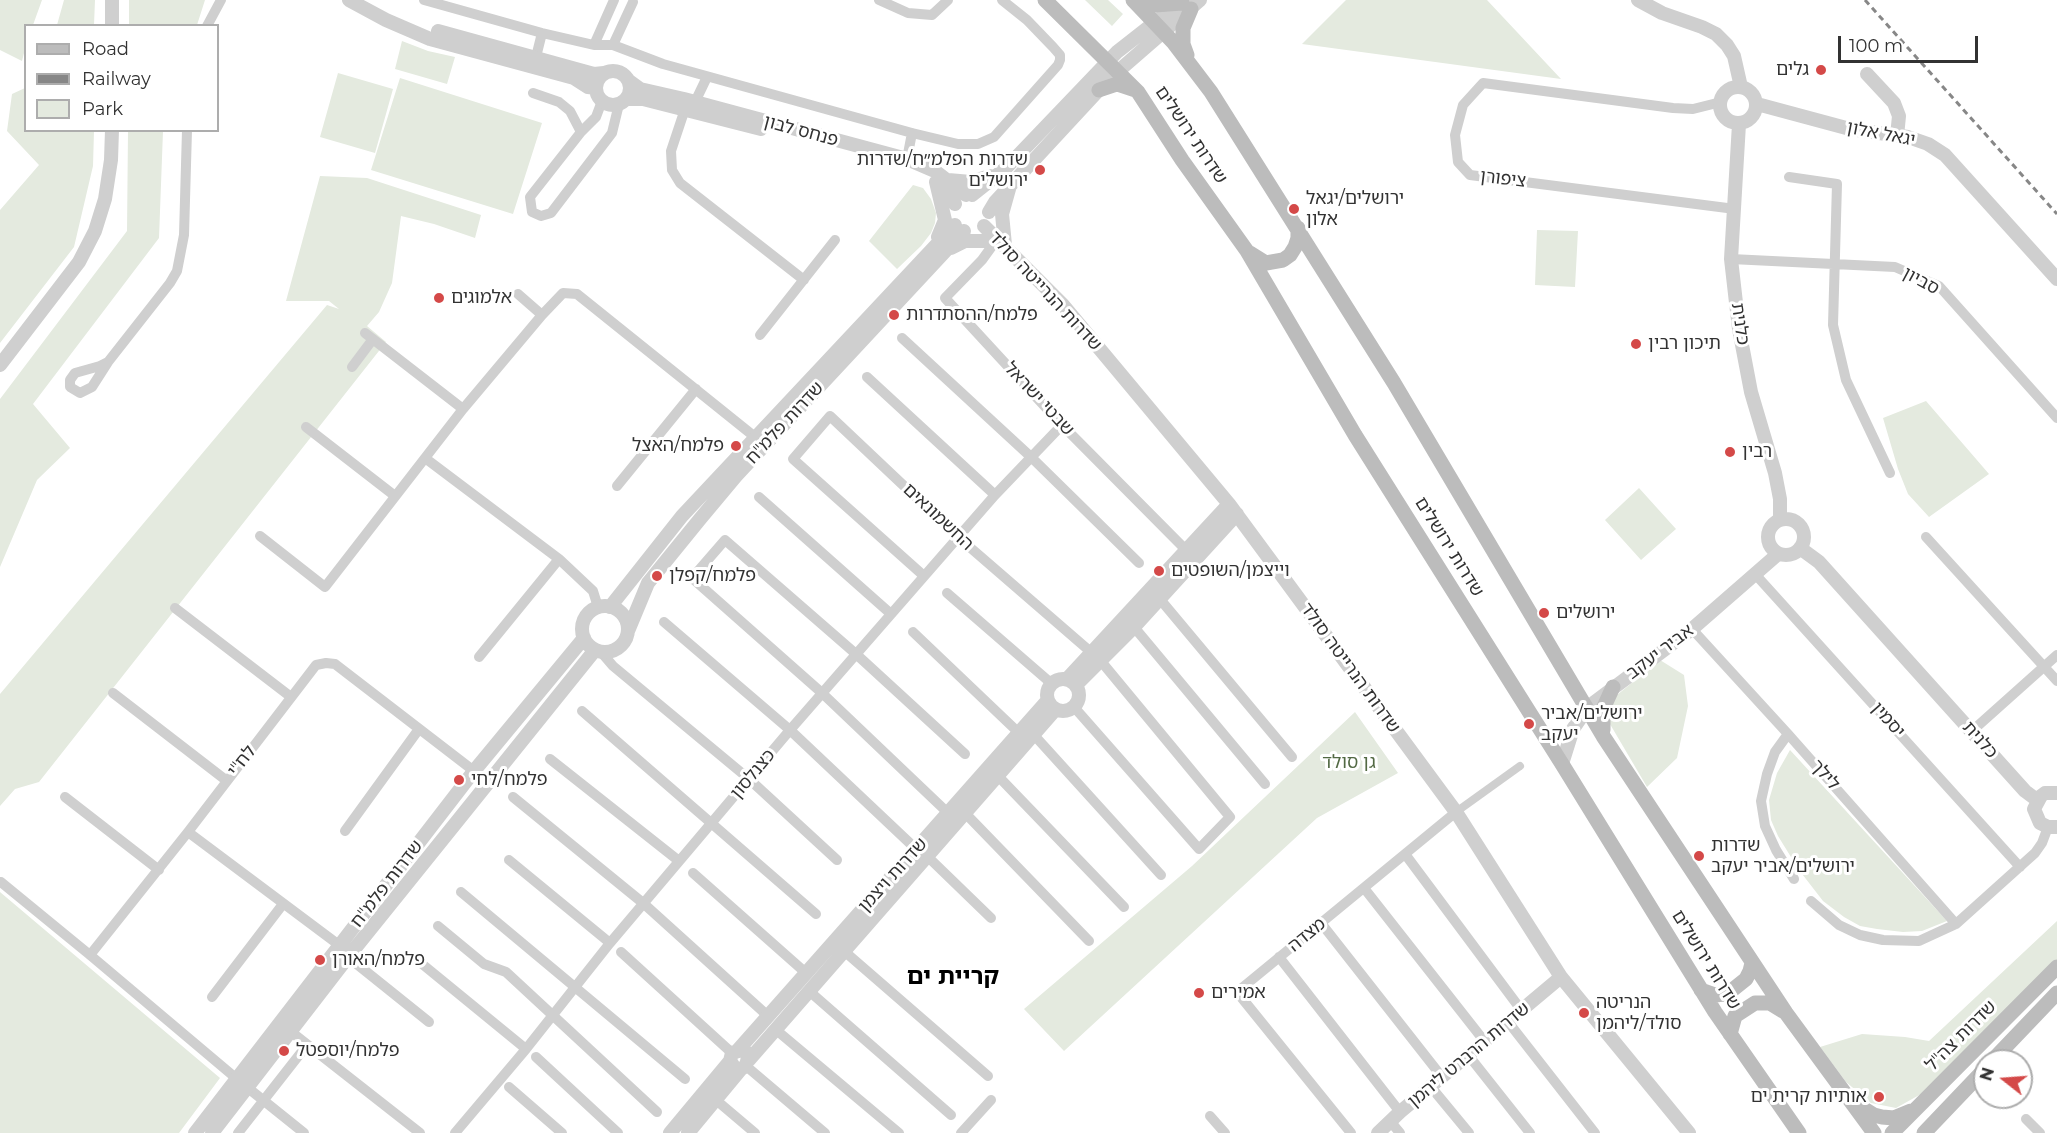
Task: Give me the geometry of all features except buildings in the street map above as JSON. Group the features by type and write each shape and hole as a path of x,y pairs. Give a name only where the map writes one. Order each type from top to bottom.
{"main road":[{"name":"שדרות ירושלים","path":"1045,0 1138,92 1182,160 1247,251 1355,435 1701,990 1799,1133"},
{"name":"שדרות ירושלים","path":"1133,0 1189,60 1211,92 1394,383 1604,736 1786,1013 1874,1133"},
{"path":"1140,0 1155,5 1190,3 1182,36 1189,60"},
{"path":"1100,90 1117,84 1138,92"},
{"path":"1247,251 1266,263 1283,260 1295,247 1298,228"},
{"path":"1604,736 1603,709 1613,687"},
{"path":"1701,990 1715,995 1731,991 1746,979 1752,963"},
{"name":"שדרות צה\"ל","path":"1892,1133 2057,967"},
{"path":"2003,1049 2057,993"},
{"path":"1730,1034 1735,1017 1755,1003 1770,1003 1786,1013"},
{"path":"1928,1130 1973,1082"},
{"path":"1852,1101 1865,1110 1882,1117 1903,1116 1919,1107"}],"street":[{"path":"112,0 112,24"},
{"path":"208,24 221,0"},
{"path":"349,0 396,25 430,39 574,78 610,104 622,101"},
{"path":"366,0 423,27 594,74 618,71 629,81 630,90 622,101 612,134 551,213 542,216 532,213 531,197 581,132 596,117 600,77 604,74"},
{"path":"424,0 542,33 594,45 613,45 663,64 707,77 958,144 978,144 994,137 1058,65 1060,56 1053,47 1027,20 1002,0"},
{"path":"594,45 614,0"},
{"path":"879,0 908,13 932,15 948,0"},
{"path":"1638,0 1662,13 1716,34 1727,45 1734,57 1741,87"},
{"path":"613,45 633,2"},
{"path":"1113,66 1100,90 1010,186 989,212 984,226 975,232 959,228 951,212 964,198 1005,168 1113,66 1190,3"},
{"path":"536,57 542,33"},
{"path":"1867,74 1894,103 1899,116 1897,136"},
{"path":"707,77 690,105 671,151 672,170 680,183 804,280"},
{"name":"פנחס לבון","path":"629,81 640,89 690,105 917,171 942,181 964,198"},
{"name":"ציפורן","path":"1721,102 1693,109 1673,108 1483,83 1463,105 1455,135 1458,162 1470,175 1735,209"},
{"path":"1741,87 1752,93 1757,104 1750,120 1739,124 1733,123 1724,116 1721,111 1721,102 1729,90 1741,87"},
{"path":"533,93 559,102 570,111 581,132"},
{"name":"פנחס לבון","path":"622,101 643,99 690,105 907,159 935,171 942,181"},
{"name":"יגאל אלון","path":"1757,104 1850,129 1897,136 1928,144 1945,155 2057,279"},
{"name":"כלנית","path":"1739,124 1731,259 1739,329 1750,392 1775,473 1780,499 1780,520"},
{"path":"0,364 79,262 95,231 105,199 111,160 112,132"},
{"path":"108,362 170,284 177,271 184,235 187,132"},
{"path":"907,159 912,133"},
{"path":"917,263 936,239 945,220 942,181 971,182 988,177 1005,168"},
{"path":"1789,177 1837,184 1833,325 1846,380 1890,473"},
{"path":"941,253 965,242 1000,243 1002,214 1010,186"},
{"path":"964,198 982,199 989,212"},
{"name":"שדרות הנרייטה סולד","path":"984,226 1063,304 1233,509 1456,812 1561,977 1689,1133"},
{"name":"שדרות פלמ\"ח","path":"604,607 682,516 917,263 959,228"},
{"name":"שדרות פלמ\"ח","path":"628,631 648,583 700,519 736,476 941,253 959,228"},
{"path":"760,335 835,240"},
{"name":"שבטי ישראל","path":"1000,243 945,298 1062,424 1187,551"},
{"name":"סביון","path":"1731,259 1895,267 1939,286 2057,418"},
{"path":"260,536 325,587 463,409 563,293 577,294 755,437"},
{"path":"518,294 542,315"},
{"path":"352,367 369,336 463,409"},
{"path":"902,338 1140,562"},
{"path":"867,377 994,495"},
{"path":"617,486 696,389"},
{"name":"החשמונאים","path":"924,576 793,459 830,416 958,537 1096,656 1230,817 1199,849 1074,707"},
{"name":"כצנלסון","path":"455,1133 526,1049 610,943 790,730 994,495 1062,424"},
{"path":"306,427 395,496"},
{"path":"425,458 559,559 593,591 604,607 624,616 628,631 626,639 616,650 598,651"},
{"path":"759,497 891,614"},
{"path":"1072,682 1187,551 1233,509"},
{"path":"1096,656 1134,627 1233,509"},
{"path":"1780,520 1791,520 1801,527 1804,538 1800,548 1790,555 1778,554 1769,545 1770,527 1780,520"},
{"path":"1926,537 2057,681"},
{"path":"948,813 822,693 692,578 725,540 856,654 964,754"},
{"name":"כלנית","path":"1800,548 1820,562 2025,791 2037,800"},
{"name":"אביר יעקב","path":"1562,764 1573,729 1588,707 1692,628 1778,554"},
{"path":"479,657 559,559"},
{"name":"יסמין","path":"1755,574 2020,867"},
{"path":"946,593 1052,684"},
{"path":"1159,598 1292,757"},
{"path":"604,607 591,611 583,623 584,638 613,666 749,779 837,860"},
{"path":"175,608 291,697"},
{"path":"664,622 790,730 991,918"},
{"path":"1134,627 1265,784"},
{"name":"לילך","path":"1692,628 1956,924"},
{"path":"913,632 1019,733"},
{"name":"שדרות פלמ\"ח","path":"212,1133 242,1084 339,945 474,771 584,638"},
{"name":"שדרות פלמ\"ח","path":"195,1133 290,1031 598,651"},
{"path":"1971,731 2057,655"},
{"name":"לח\"י","path":"90,955 159,870 316,665 335,664 474,771"},
{"path":"1062,679 1072,682 1079,694 1077,704 1065,711 1052,705 1048,691 1052,684 1062,679"},
{"path":"113,693 227,781"},
{"name":"שדרות ויצמן","path":"670,1133 739,1060 775,1029 809,991 922,853 948,813 1019,733 1052,705"},
{"name":"שדרות ויצמן","path":"689,1133 716,1100 768,1016 806,973 922,853 965,813 1034,735 1052,705"},
{"path":"582,711 816,914"},
{"path":"345,831 419,729"},
{"path":"1788,734 1775,752 1761,801 1765,826 1776,850 1794,879"},
{"path":"1034,735 1161,875"},
{"path":"550,759 679,861"},
{"name":"מצדה","path":"1351,1133 1237,992 1456,812 1520,766"},
{"path":"998,776 1124,908"},
{"path":"1811,901 1839,925 1860,935 1883,940 1919,941 1956,924 2020,867 2053,827 2037,819 2034,809 2037,800 2045,793 2057,793"},
{"path":"65,797 159,870"},
{"path":"513,797 644,903 768,1016"},
{"path":"965,813 1089,941"},
{"path":"188,832 339,945"},
{"path":"1405,854 1522,1011"},
{"path":"509,860 610,943"},
{"path":"693,873 806,973"},
{"path":"1,882 242,1084 304,1133"},
{"path":"1364,888 1485,1042"},
{"path":"461,892 685,1079"},
{"path":"212,997 284,904"},
{"path":"1322,923 1442,1077"},
{"path":"438,926 484,964 506,972 657,1112"},
{"path":"844,951 988,1076"},
{"path":"621,952 739,1060 825,1133"},
{"path":"348,957 429,1023"},
{"path":"1279,957 1395,1117 1400,1133"},
{"path":"416,959 526,1049"},
{"name":"שדרות הרברט ליהמן","path":"1378,1133 1561,977"},
{"path":"809,991 951,1115"},
{"path":"1509,1023 1594,1133"},
{"path":"775,1029 899,1133"},
{"path":"290,1031 420,1133"},
{"path":"238,1133 307,1045"},
{"path":"1469,1056 1530,1133"},
{"path":"536,1057 618,1133"},
{"path":"509,1086 562,1133"},
{"path":"1431,1087 1469,1133"},
{"path":"716,1100 755,1133"},
{"path":"961,1133 991,1100"},
{"path":"1210,1116 1225,1133"},
{"path":"2026,1119 2040,1133"}],"green space":[{"path":"0,0 42,0 33,24 24,24 22,61 0,50"},
{"path":"64,0 95,0 94,24 57,24"},
{"path":"129,0 205,0 197,24 129,24"},
{"path":"1085,0 1108,0 1123,14 1112,26"},
{"path":"1346,0 1487,0 1561,79 1302,44"},
{"path":"402,41 428,51 455,57 447,84 395,69"},
{"path":"338,73 393,89 375,153 320,137"},
{"path":"400,78 542,123 513,214 371,170"},
{"path":"24,88 24,132 94,132 93,166 74,247 0,343 0,210 39,165 7,131 12,94"},
{"path":"128,132 163,132 159,238 33,404 70,448 37,480 0,567 0,399 127,231"},
{"path":"320,176 367,178 481,215 475,238 401,216 392,283 379,312 367,326 386,342 39,782 15,789 0,806 0,694 327,305 339,309 329,301 286,301"},
{"path":"913,185 923,188 931,199 936,213 935,223 921,246 897,269 869,241"},
{"path":"1537,230 1578,231 1575,287 1535,285"},
{"path":"1926,401 1989,474 1929,517 1908,494 1883,418"},
{"path":"1639,488 1676,529 1641,560 1605,520"},
{"path":"1660,660 1684,675 1688,706 1677,758 1647,787 1607,719 1612,699"},
{"name":"גן סולד","path":"1355,712 1398,773 1317,818 1064,1051 1024,1009 1192,866"},
{"path":"1790,750 1947,921 1922,931 1903,932 1877,929 1860,926 1823,901 1799,870 1771,820 1769,800 1777,773"},
{"path":"0,892 220,1078 179,1133 0,1133"},
{"path":"2057,921 2057,961 1930,1089 1896,1108 1871,1103 1846,1082 1820,1047 1862,1034 1929,1041"}],"railway":[{"path":"1865,0 2057,214"}],"place":[{"name":"גלים","path":"1821,70"},
{"name":"שדרות הפלמ״ח/שדרות ירושלים","path":"1040,170"},
{"name":"ירושלים/יגאל אלון","path":"1294,209"},
{"name":"אלמוגים","path":"439,298"},
{"name":"פלמח/ההסתדרות","path":"894,315"},
{"name":"תיכון רבין","path":"1636,344"},
{"name":"פלמח/האצל","path":"736,446"},
{"name":"רבין","path":"1730,452"},
{"name":"וייצמן/השופטים","path":"1159,571"},
{"name":"פלמח/קפלן","path":"657,576"},
{"name":"ירושלים","path":"1544,613"},
{"name":"ירושלים/אביר יעקב","path":"1529,724"},
{"name":"פלמח/לחי","path":"459,780"},
{"name":"שדרות ירושלים/אביר יעקב","path":"1699,856"},
{"name":"פלמח/האורן","path":"320,960"},
{"name":"אמירים","path":"1199,993"},
{"name":"הנריטה סולד/ליהמן","path":"1584,1013"},
{"name":"פלמח/יוספטל","path":"284,1051"},
{"name":"אותיות קרית ים","path":"1879,1097"}],"district":[{"name":"קריית ים","path":"953,977"}]}
